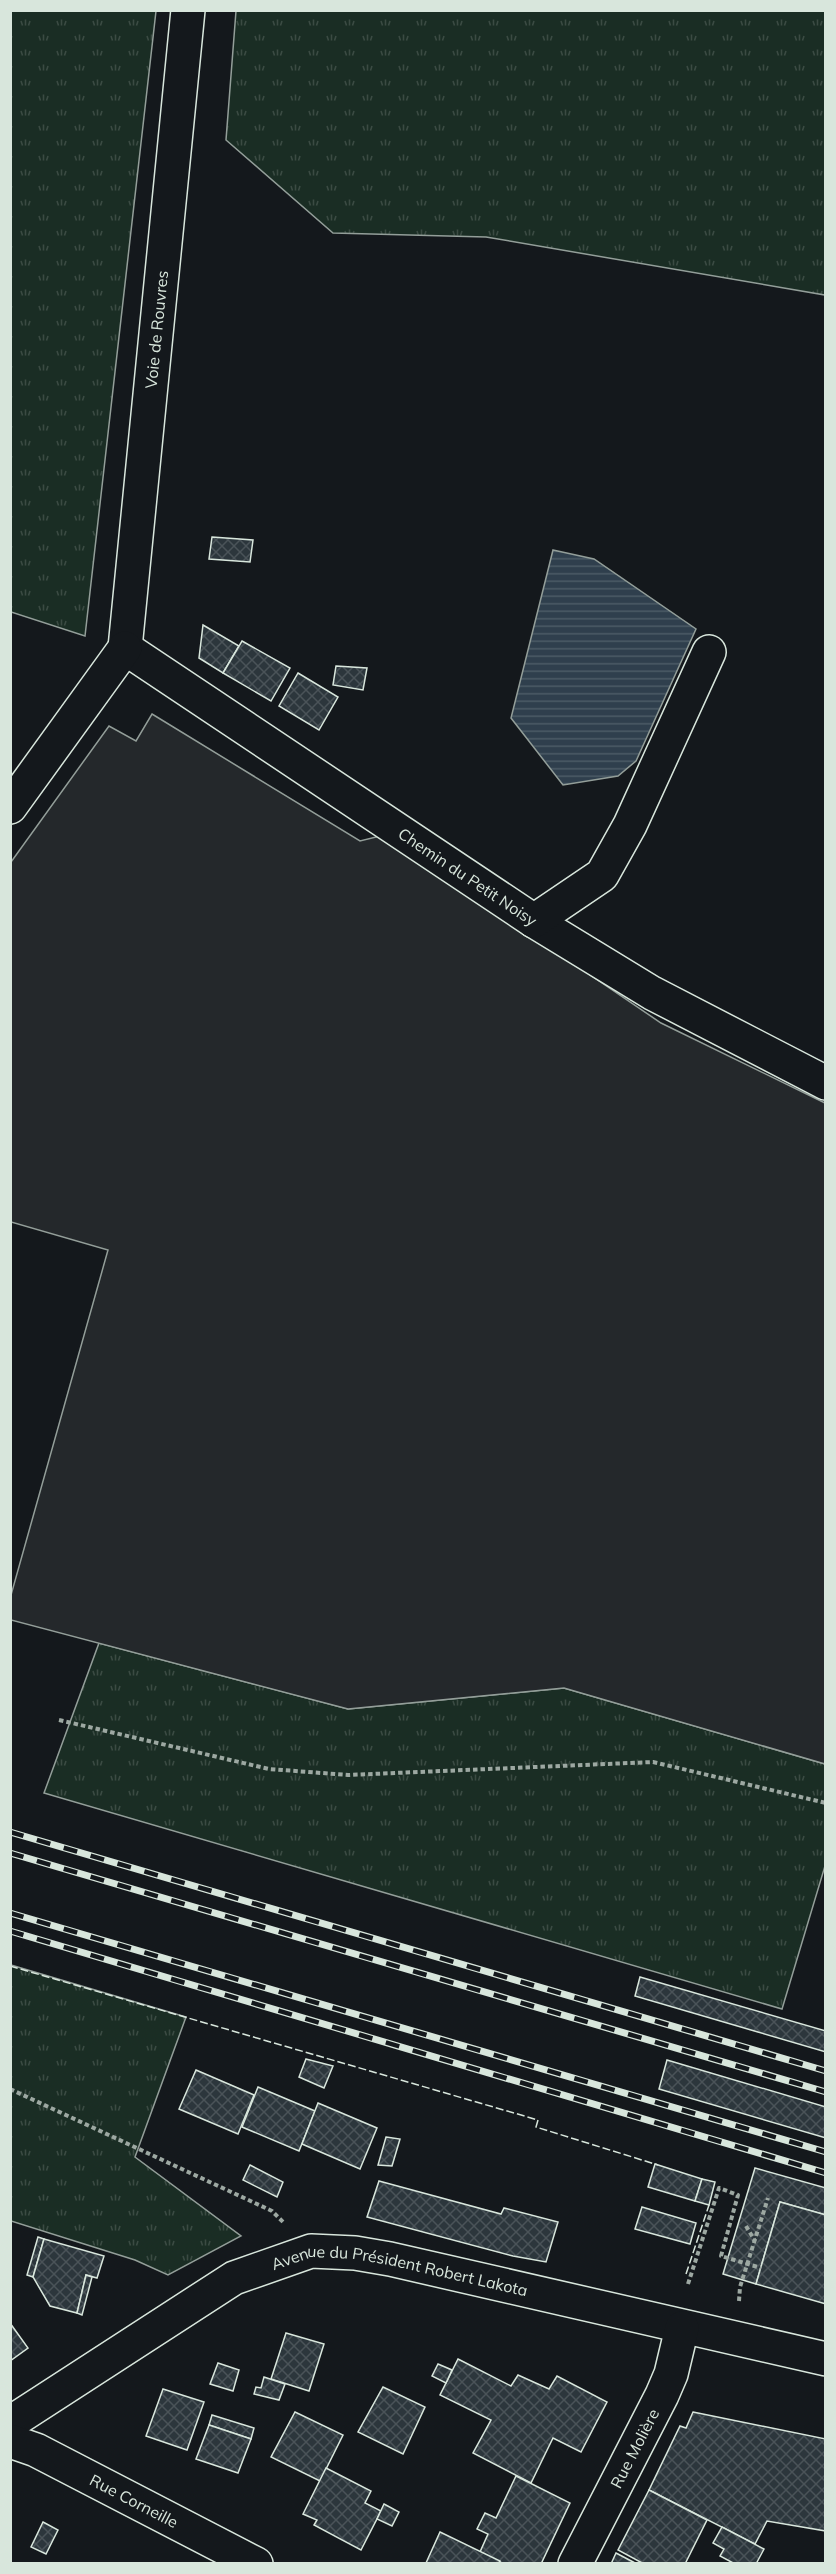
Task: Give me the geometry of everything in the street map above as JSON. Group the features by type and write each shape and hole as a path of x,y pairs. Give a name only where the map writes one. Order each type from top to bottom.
{"street":[{"name":"Voie de Rouvres","path":"125,648 188,10"},
{"path":"10,807 125,648"},
{"name":"Chemin du Petit Noisy","path":"125,648 534,921 652,993 825,1083"},
{"path":"534,921 602,875 630,825 709,652"},
{"name":"Avenue du Président Robert Lakota","path":"10,2423 234,2278 311,2251 355,2253 390,2259 682,2328 825,2359"},
{"name":"Rue Molière","path":"575,2564 662,2395 671,2374 682,2328"},
{"name":"Rue Corneille","path":"10,2441 36,2450 256,2564"}],"path":[{"path":"59,1720 269,1769 348,1775 653,1762 825,1803"},
{"path":"10,2090 272,2211 311,2251"},
{"path":"688,2284 719,2188 738,2194 721,2256 761,2268"},
{"path":"740,2287 768,2199"},
{"path":"746,2226 755,2241"}],"green space":[{"path":"11,10 156,11 85,636 11,612"},
{"path":"236,11 825,11 825,295 486,237 333,233 226,140"},
{"path":"99,1643 348,1709 564,1688 825,1764 825,1866 782,2009 44,1793"},
{"path":"11,1965 186,2017 135,2157 241,2236 168,2275 135,2260 11,2221"}],"shaded area":[{"path":"152,714 360,841 384,835 661,1023 825,1103 825,1764 564,1688 348,1709 11,1620 11,1595 108,1250 11,1222 11,862 109,726 136,741"}],"water":[{"path":"553,550 594,559 696,629 636,761 618,776 563,785 511,718"}],"building":[{"path":"212,537 253,540 250,562 209,559"},
{"path":"203,625 239,646 223,673 199,658"},
{"path":"242,641 290,668 271,701 223,673"},
{"path":"336,666 367,668 363,690 333,685"},
{"path":"298,673 338,697 319,730 279,706"},
{"path":"640,1977 826,2031 826,2052 635,1996"},
{"path":"306,2059 333,2066 324,2088 299,2077"},
{"path":"667,2060 826,2107 826,2138 659,2089"},
{"path":"196,2070 254,2095 238,2134 179,2109"},
{"path":"258,2087 315,2111 299,2151 242,2127"},
{"path":"318,2103 377,2128 360,2169 302,2144"},
{"path":"386,2137 400,2139 392,2166 378,2165"},
{"path":"655,2164 702,2179 695,2201 648,2187"},
{"path":"250,2165 283,2182 277,2197 243,2180"},
{"path":"755,2168 826,2188 826,2215 780,2202 756,2284 723,2274"},
{"path":"702,2179 715,2182 709,2205 695,2201"},
{"path":"379,2181 501,2214 504,2208 558,2222 546,2262 513,2256 367,2217"},
{"path":"780,2202 826,2215 826,2304 756,2284"},
{"path":"642,2207 696,2223 690,2244 635,2229"},
{"path":"38,2237 44,2239 33,2277 27,2275"},
{"path":"44,2239 104,2256 97,2278 86,2275 77,2313 50,2306 33,2277"},
{"path":"86,2275 92,2277 82,2315 77,2313"},
{"path":"10,2323 28,2348 10,2361"},
{"path":"286,2333 324,2344 309,2391 271,2379"},
{"path":"458,2359 511,2386 518,2375 549,2389 557,2376 607,2402 581,2452 553,2438 531,2483 473,2453 491,2420 440,2395"},
{"path":"218,2363 239,2370 233,2391 210,2384"},
{"path":"438,2364 452,2370 446,2383 432,2376"},
{"path":"264,2377 285,2384 279,2400 254,2394 256,2387 261,2388"},
{"path":"383,2387 425,2407 403,2454 358,2432"},
{"path":"163,2389 204,2402 187,2450 146,2436"},
{"path":"295,2412 343,2435 320,2481 271,2457"},
{"path":"693,2412 826,2439 826,2531 767,2521 755,2544 649,2490 680,2426 686,2428"},
{"path":"212,2415 254,2428 251,2439 209,2425"},
{"path":"209,2425 251,2439 238,2473 196,2459"},
{"path":"326,2468 371,2491 365,2503 381,2511 361,2550 314,2525 317,2520 303,2514"},
{"path":"516,2476 570,2503 541,2564 504,2564 480,2552 488,2534 477,2529 485,2513 496,2518"},
{"path":"649,2490 707,2520 685,2564 644,2564 618,2550"},
{"path":"384,2504 399,2512 392,2526 377,2519"},
{"path":"43,2522 58,2530 46,2554 31,2547"},
{"path":"722,2527 764,2549 756,2564 735,2564 720,2556 724,2549 713,2543"},
{"path":"440,2532 500,2561 498,2564 426,2563"},
{"path":"616,2553 637,2564 611,2564"}],"railway":[{"path":"10,1832 826,2071"},
{"path":"10,1853 826,2092"},
{"path":"10,1913 826,2152"},
{"path":"10,1931 826,2173"}],"fence":[{"path":"10,1966 538,2120 536,2127 658,2165"},
{"path":"686,2274 709,2205"}]}
